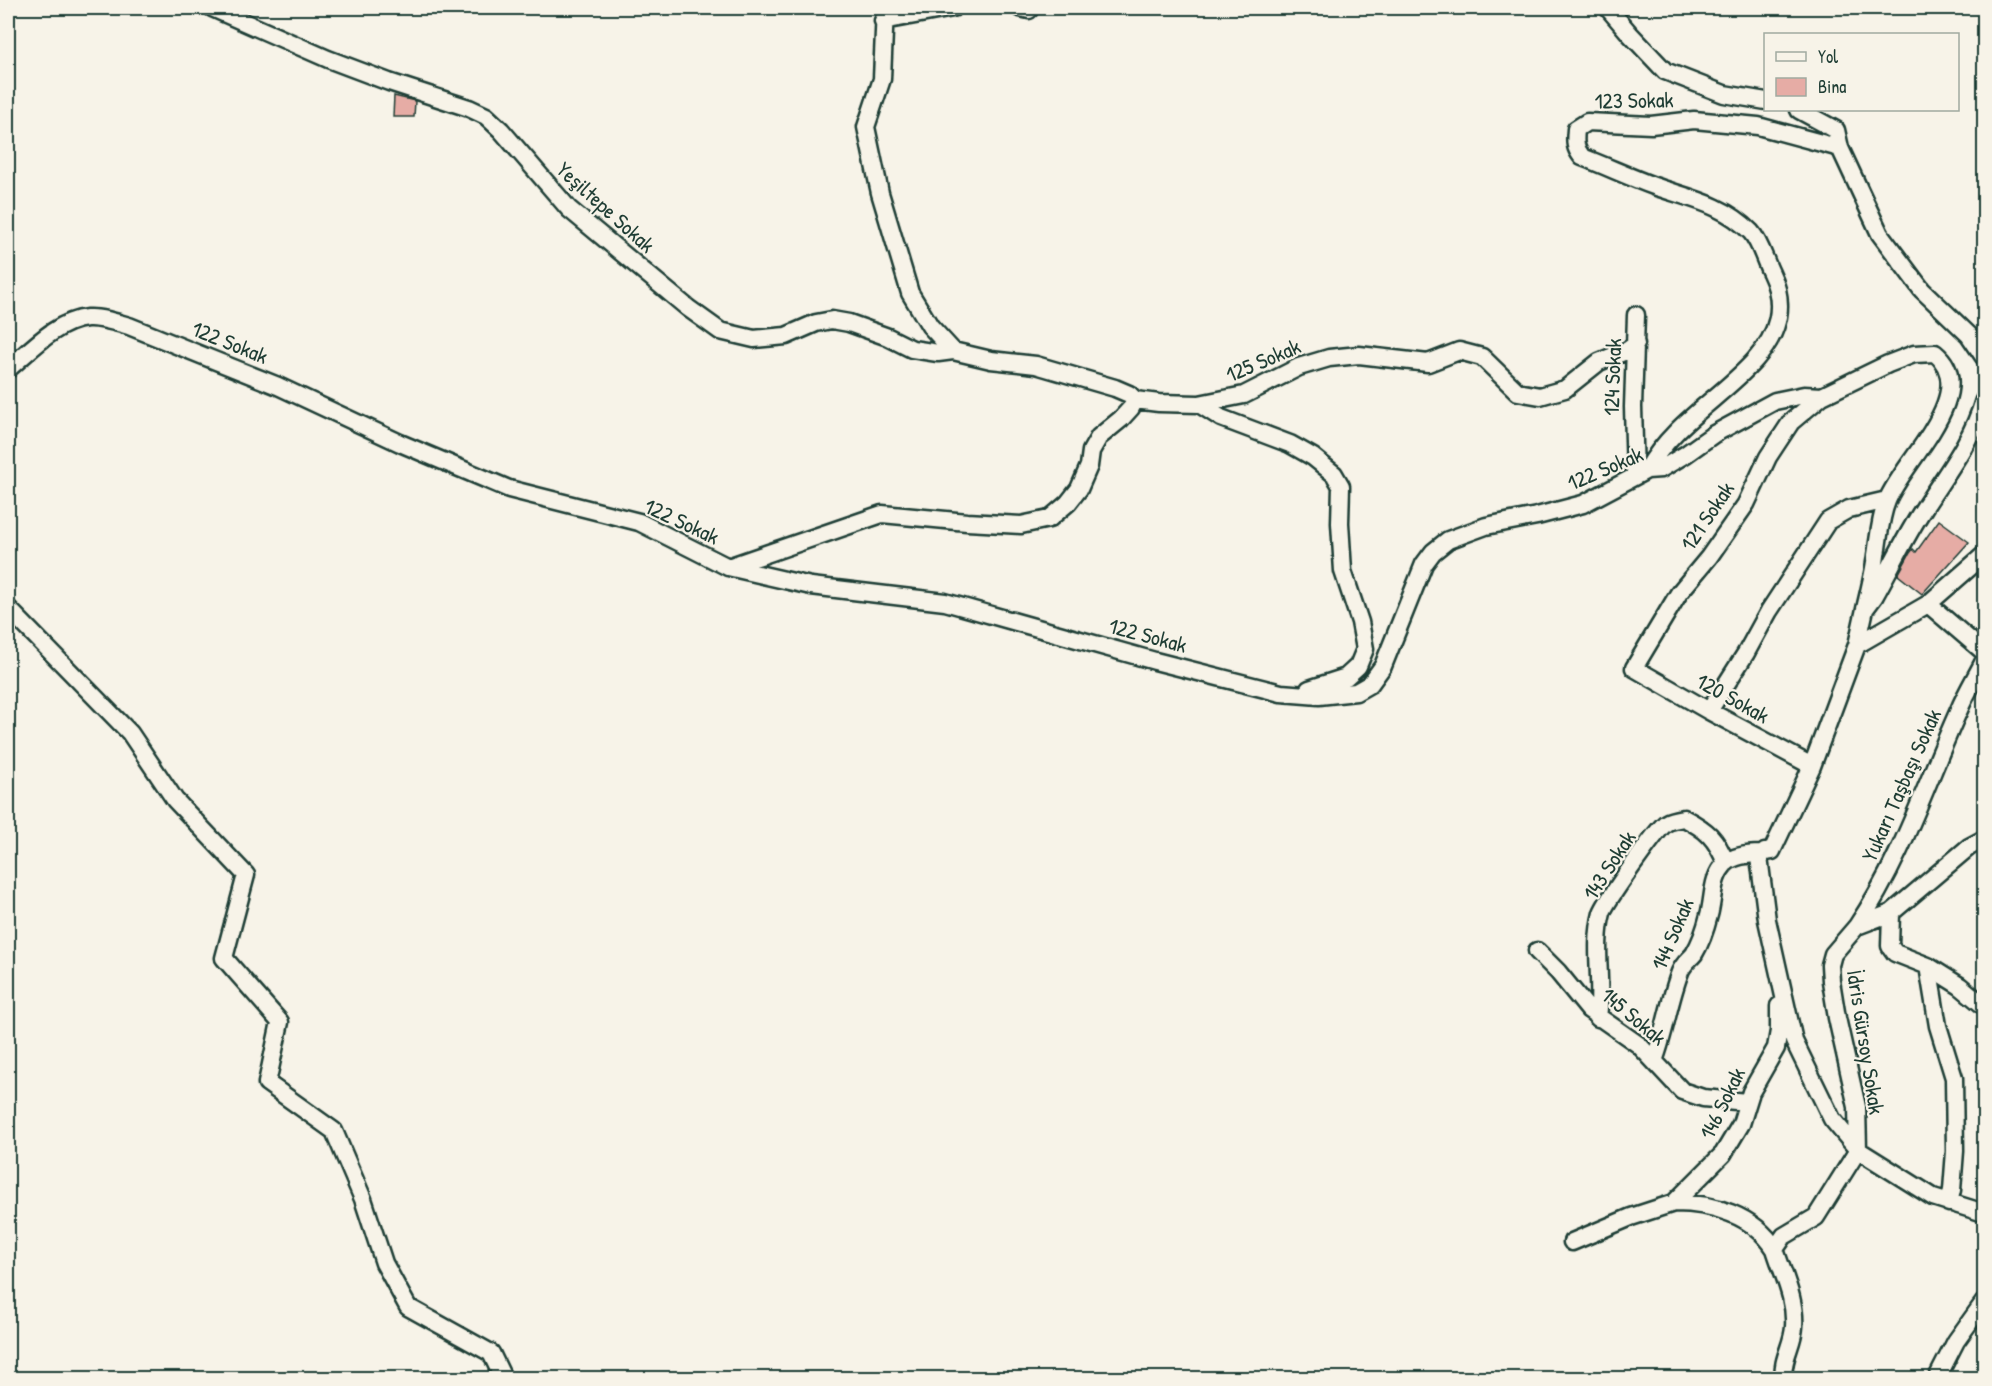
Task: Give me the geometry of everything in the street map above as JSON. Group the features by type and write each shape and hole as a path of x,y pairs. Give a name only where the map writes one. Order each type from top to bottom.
{"street":[{"name":"Yeşiltepe Sokak","path":"212,8 328,59 486,116 501,130 568,209 688,308 720,331 754,339 786,336 816,323 832,320 878,333 912,349 938,353 952,351 991,360 1036,365 1115,388 1129,394 1135,400"},
{"path":"952,351 930,326 910,293 880,193 866,127 882,79 884,14 953,8"},
{"path":"1608,8 1665,71 1724,94 1764,101"},
{"path":"1801,111 1836,130 1840,148 1880,234 1922,290 1969,335 1984,357"},
{"name":"123 Sokak","path":"1641,473 1672,436 1755,360 1770,339 1781,311 1777,285 1753,234 1735,219 1701,200 1654,186 1582,157 1576,150 1576,129 1587,122 1651,125 1694,120 1758,126 1840,148"},
{"name":"124 Sokak","path":"1636,315 1633,407 1641,473"},
{"name":"122 Sokak","path":"8,369 61,326 86,318 104,319 129,326 278,386 400,443 509,489 639,522 728,567 811,586 945,602 1155,661 1281,693 1319,696 1356,692 1370,684 1383,666 1424,564 1433,552 1448,540 1486,526 1583,504 1641,473 1661,468 1714,434 1775,401 1804,395 1822,396 1914,354 1935,353 1944,360 1949,370 1949,392 1929,436 1887,500 1857,645 1812,766 1772,851 1761,854"},
{"name":"125 Sokak","path":"1135,400 1199,404 1244,395 1299,367 1329,358 1359,355 1428,363 1459,351 1482,357 1518,392 1540,396 1565,389 1599,362 1628,350 1636,344"},
{"name":"121 Sokak","path":"1634,668 1679,593 1709,557 1746,504 1768,457 1791,422 1822,396"},
{"path":"728,567 882,514 1021,525 1049,519 1068,503 1079,489 1089,466 1090,451 1099,437 1121,419 1135,400"},
{"path":"1865,609 1924,507 1968,440 1980,416 1984,400"},
{"name":"125 Sokak","path":"1199,404 1221,418 1290,444 1313,457 1334,474 1341,486 1340,523 1343,571 1360,622 1365,649 1358,666 1346,677 1318,687 1281,693"},
{"path":"1709,711 1746,653 1769,611 1828,521 1849,509 1887,500"},
{"path":"1857,645 1928,604 1984,555"},
{"path":"1928,604 1984,652"},
{"path":"8,608 130,733 175,800 246,875 224,958 280,1022 267,1083 334,1131 363,1199 384,1263 408,1306 491,1353 503,1378"},
{"name":"Yukarı Taşbaşı Sokak","path":"1857,926 1874,902 1912,823 1960,708 1984,661"},
{"name":"120 Sokak","path":"1634,668 1812,766"},
{"name":"143 Sokak","path":"1598,1018 1600,1003 1597,950 1602,911 1642,850 1666,823 1684,818 1704,829 1720,848 1726,863"},
{"name":"İdris Gürsoy Sokak","path":"1858,1150 1857,1107 1831,981 1830,965 1833,954 1857,926 1891,913 1969,847 1984,839"},
{"path":"1726,863 1737,857 1761,854 1759,857 1767,920 1794,1041 1832,1119 1858,1150 1933,1197 1984,1213"},
{"name":"144 Sokak","path":"1654,1061 1681,968 1693,955 1700,939 1709,915 1717,875 1726,863"},
{"path":"1891,913 1890,946 1895,953 1928,966 1960,986 1984,1006"},
{"name":"145 Sokak","path":"1537,951 1558,972 1589,1010 1639,1045 1682,1091 1695,1097 1747,1102"},
{"path":"1928,966 1938,1026 1953,1078 1955,1151 1949,1203"},
{"name":"146 Sokak","path":"1572,1242 1631,1217 1674,1203 1724,1154 1741,1124 1747,1102 1757,1080 1776,1048 1779,1031 1777,968"},
{"path":"1775,1249 1784,1236 1816,1217 1858,1150"},
{"path":"1674,1203 1689,1203 1729,1212 1748,1221 1769,1240 1775,1249 1792,1294 1794,1308 1794,1329 1785,1361 1784,1378"},
{"path":"1937,1378 1956,1341 1984,1302"}],"building":[{"path":"394,96 415,101 414,117 393,117"},
{"path":"1939,520 1969,542 1922,594 1898,575 1910,553 1913,549 1916,552"}]}
